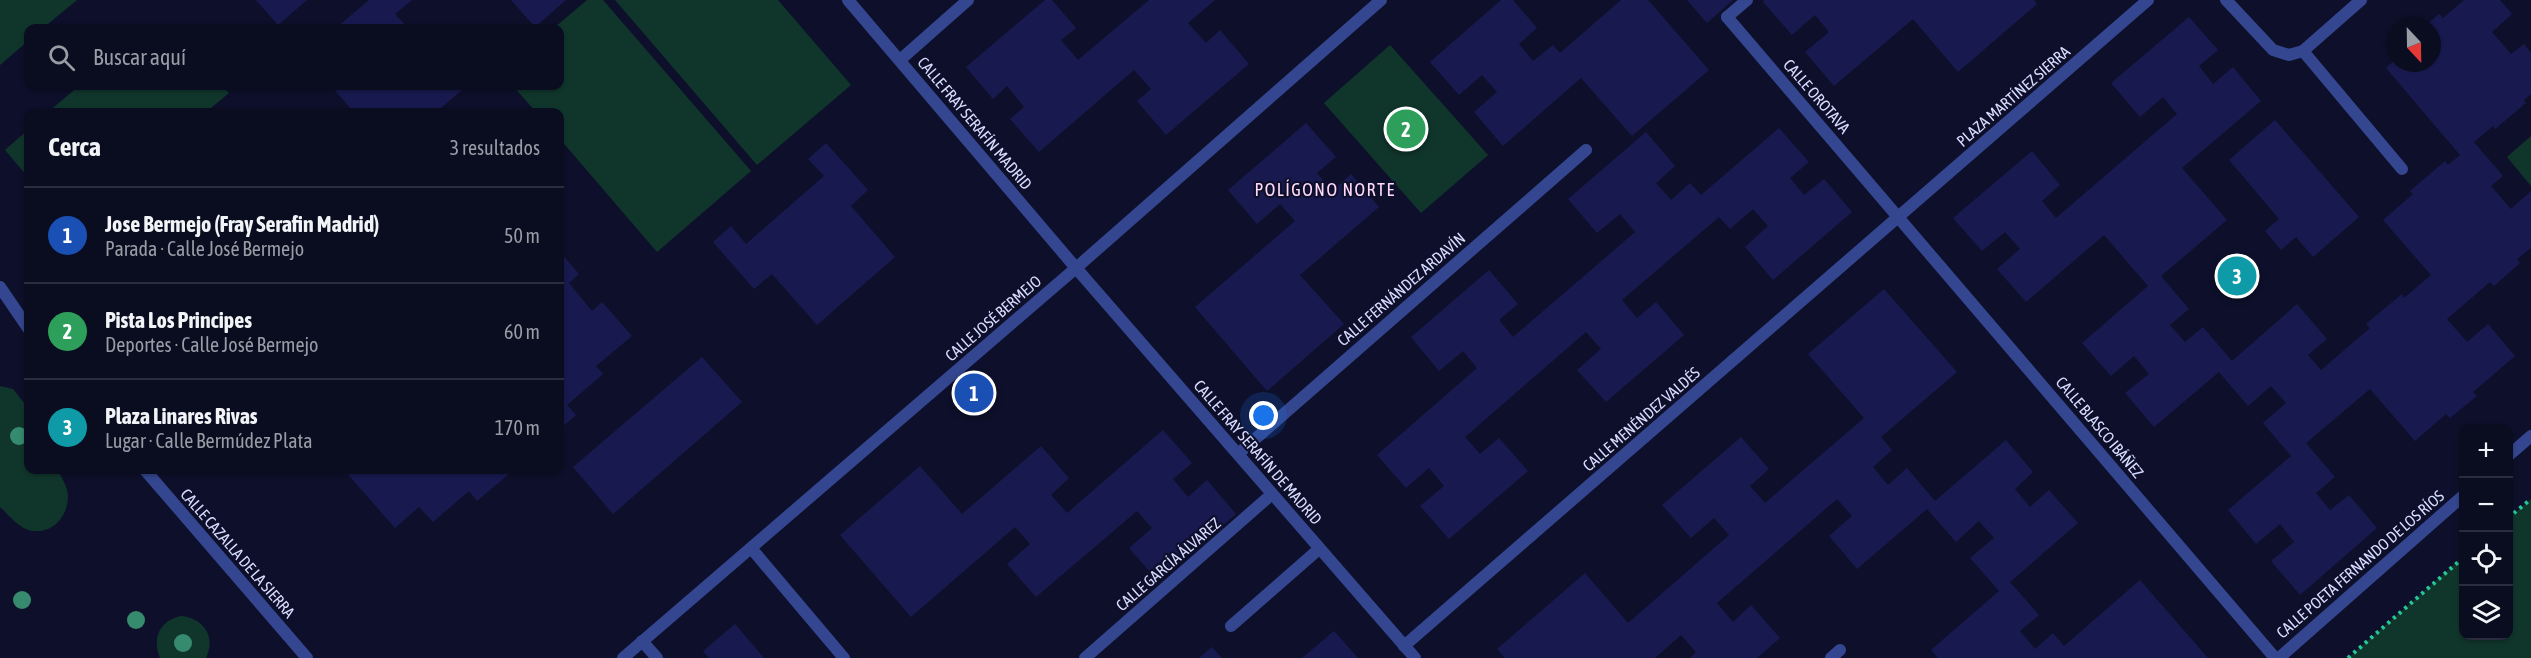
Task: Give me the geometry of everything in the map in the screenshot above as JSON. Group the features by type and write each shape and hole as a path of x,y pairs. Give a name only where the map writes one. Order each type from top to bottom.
{"street":[{"name":"CALLE FRAY SERAFÍN MADRID","path":"848,0 1076,268"},
{"path":"900,60 968,0"},
{"name":"CALLE OROTAVA","path":"1747,0 1727,17 1899,217"},
{"name":"PLAZA MARTÍNEZ SIERRA","path":"1899,217 2148,0"},
{"path":"2226,0 2273,50 2289,55 2303,51 2361,0"},
{"name":"CALLE JOSÉ BERMEJO","path":"623,658 1076,268 1373,2"},
{"path":"2303,51 2402,169"},
{"name":"CALLE FERNÁNDEZ ARDAVÍN","path":"1238,454 1586,150"},
{"name":"CALLE MENÉNDEZ VALDÉS","path":"1404,646 1899,217"},
{"name":"CALLE BLASCO IBÁÑEZ","path":"1899,217 2277,658"},
{"name":"CALLE FRAY SERAFÍN DE MADRID","path":"1076,268 1414,658"},
{"path":"0,287 24,322"},
{"path":"2513,452 2531,436"},
{"name":"CALLE CAZALLA DE LA SIERRA","path":"148,474 307,658"},
{"name":"CALLE GARCÍA ÁLVAREZ","path":"1085,658 1272,494"},
{"name":"CALLE POETA FERNANDO DE LOS RÍOS","path":"2277,658 2459,499"},
{"path":"751,548 844,658"},
{"path":"1231,626 1319,549"},
{"path":"642,642 657,658"}],"path":[{"path":"2513,514 2531,499"},
{"path":"2348,658 2459,561"}],"green space":[{"path":"0,0 77,0 48,24 24,24 24,44 0,65"},
{"path":"587,0 603,0 751,171 657,252 564,144 564,108 532,108 517,90 564,90 564,24 559,24"},
{"path":"615,0 778,0 851,85 757,165"},
{"path":"1390,45 1488,155 1421,213 1324,103"},
{"path":"74,90 226,90 229,93 211,108 53,108"},
{"path":"24,133 24,172 5,150"},
{"path":"2531,136 2531,186 2507,157"},
{"path":"0,386 13,389 24,403 24,474 60,474 68,496 63,516 54,526 41,531 24,528 0,507"},
{"path":"2531,499 2531,658 2348,658 2459,561 2459,640 2513,640 2513,515"},
{"path":"181,616 196,620 206,630 210,643 206,658 160,658 157,644 159,631 167,622"}],"building":[{"path":"256,0 307,0 279,24"},
{"path":"369,0 412,0 395,14 404,24 341,24"},
{"path":"511,0 566,0 538,24 532,24"},
{"path":"1045,0 1052,0 1076,28 1061,40 1078,60 1149,0 1215,0 1188,23 1206,43 1220,30 1249,64 1166,135 1137,101 1151,89 1134,70 1039,152 1010,119 1024,107 1007,86 993,99 966,67"},
{"path":"1501,0 1513,0 1537,28 1519,44 1533,61 1553,45 1560,53 1621,0 1648,0 1709,70 1632,136 1581,78 1503,146 1474,112 1497,92 1482,75 1459,95 1430,62"},
{"path":"1687,0 1733,0 1707,23"},
{"path":"1764,0 2034,0 2037,4 1958,72 1913,19 1834,86 1805,52 1829,32 1815,15 1792,35 1763,2"},
{"path":"2464,0 2500,0 2512,14 2492,32 2511,54 2524,44 2531,53 2531,94 2524,100 2526,103 2495,129 2493,126 2474,142 2503,176 2491,186 2511,209 2531,191 2531,248 2517,259 2520,263 2494,286 2490,282 2447,319 2467,342 2488,324 2515,356 2473,392 2477,396 2450,418 2446,414 2415,441 2370,389 2306,443 2335,477 2316,493 2330,510 2349,495 2377,528 2300,595 2271,561 2294,542 2280,524 2256,544 2228,510 2291,456 2263,423 2286,403 2271,386 2248,406 2219,372 2154,427 2125,393 2149,374 2134,356 2111,376 2082,343 2148,286 2104,235 2026,302 1997,269 2020,249 2005,232 1982,251 1953,218 2032,151 2060,185 2042,201 2056,218 2177,114 2163,97 2140,117 2111,83 2189,17 2218,50 2199,66 2213,84 2233,67 2261,101 2182,168 2227,220 2161,276 2189,309 2170,325 2185,342 2203,327 2232,361 2297,304 2327,339 2308,355 2321,370 2370,328 2366,324 2402,294 2404,298 2431,275 2383,220 2413,194 2410,191 2445,161 2448,165 2460,155 2389,72 2441,72 2441,18 2434,18 2439,14 2443,18"},
{"path":"335,90 462,90 441,108 350,108"},
{"path":"2275,120 2359,217 2313,257 2296,237 2281,250 2265,231 2279,219 2229,160"},
{"path":"1306,123 1336,157 1317,173 1332,191 1351,174 1379,207 1300,275 1344,324 1267,391 1195,307 1295,221 1280,204 1257,224 1228,190"},
{"path":"1779,128 1809,162 1790,178 1804,195 1824,179 1852,212 1773,280 1745,247 1768,226 1753,209 1730,229 1719,217 1622,300 1637,318 1656,302 1684,335 1606,402 1577,370 1601,349 1586,332 1465,437 1480,454 1499,438 1528,471 1449,539 1420,506 1444,486 1429,468 1406,488 1377,455 1477,368 1463,351 1439,371 1411,337 1489,270 1518,304 1499,320 1513,337 1635,232 1620,214 1597,233 1568,199 1646,132 1675,166 1656,183 1671,200 1690,183 1701,195"},
{"path":"826,143 868,190 851,206 895,257 817,325 772,274 754,289 713,242 731,226 746,244 824,176 808,159"},
{"path":"564,257 579,274 569,283 592,311 602,302 632,336 596,366 603,374 567,405 576,415 564,426"},
{"path":"1884,289 1957,372 1881,437 1892,450 1873,467 1888,485 1907,468 1935,501 2006,440 2033,472 2015,489 2030,507 2049,490 2078,523 2010,582 2039,615 2020,631 2035,649 2053,633 2064,646 2140,580 2208,658 1938,658 1931,650 1999,591 1970,558 1994,538 1979,521 1956,542 1927,509 1857,569 1829,536 1852,516 1837,499 1717,603 1733,622 1751,605 1780,638 1757,658 1690,658 1696,652 1681,635 1655,658 1505,658 1497,649 1585,573 1628,623 1729,535 1714,518 1691,538 1662,505 1741,437 1769,469 1750,486 1765,503 1864,418 1808,354"},
{"path":"702,357 742,402 613,514 573,467"},
{"path":"1163,430 1192,463 1173,479 1188,497 1207,480 1236,514 1158,581 1129,548 1152,528 1137,511 1036,597 1007,564 1030,544 1015,527 911,617 840,535 920,466 962,514 1041,446 1069,478 1051,495 1067,513"},
{"path":"348,474 509,474 477,501 469,491 433,522 419,507 395,528"},
{"path":"735,624 764,658 709,658 703,651"},
{"path":"1334,631 1358,658 1302,658"},
{"path":"1212,647 1222,658 1199,658"}],"place":[{"name":"Pista Los Principes","path":"1406,129"},
{"name":"Plaza Linares Rivas","path":"2237,276"},
{"name":"Jose Bermejo (Fray Serafin Madrid)","path":"974,393"}],"district":[{"name":"POLÍGONO NORTE","path":"1325,190"}]}
